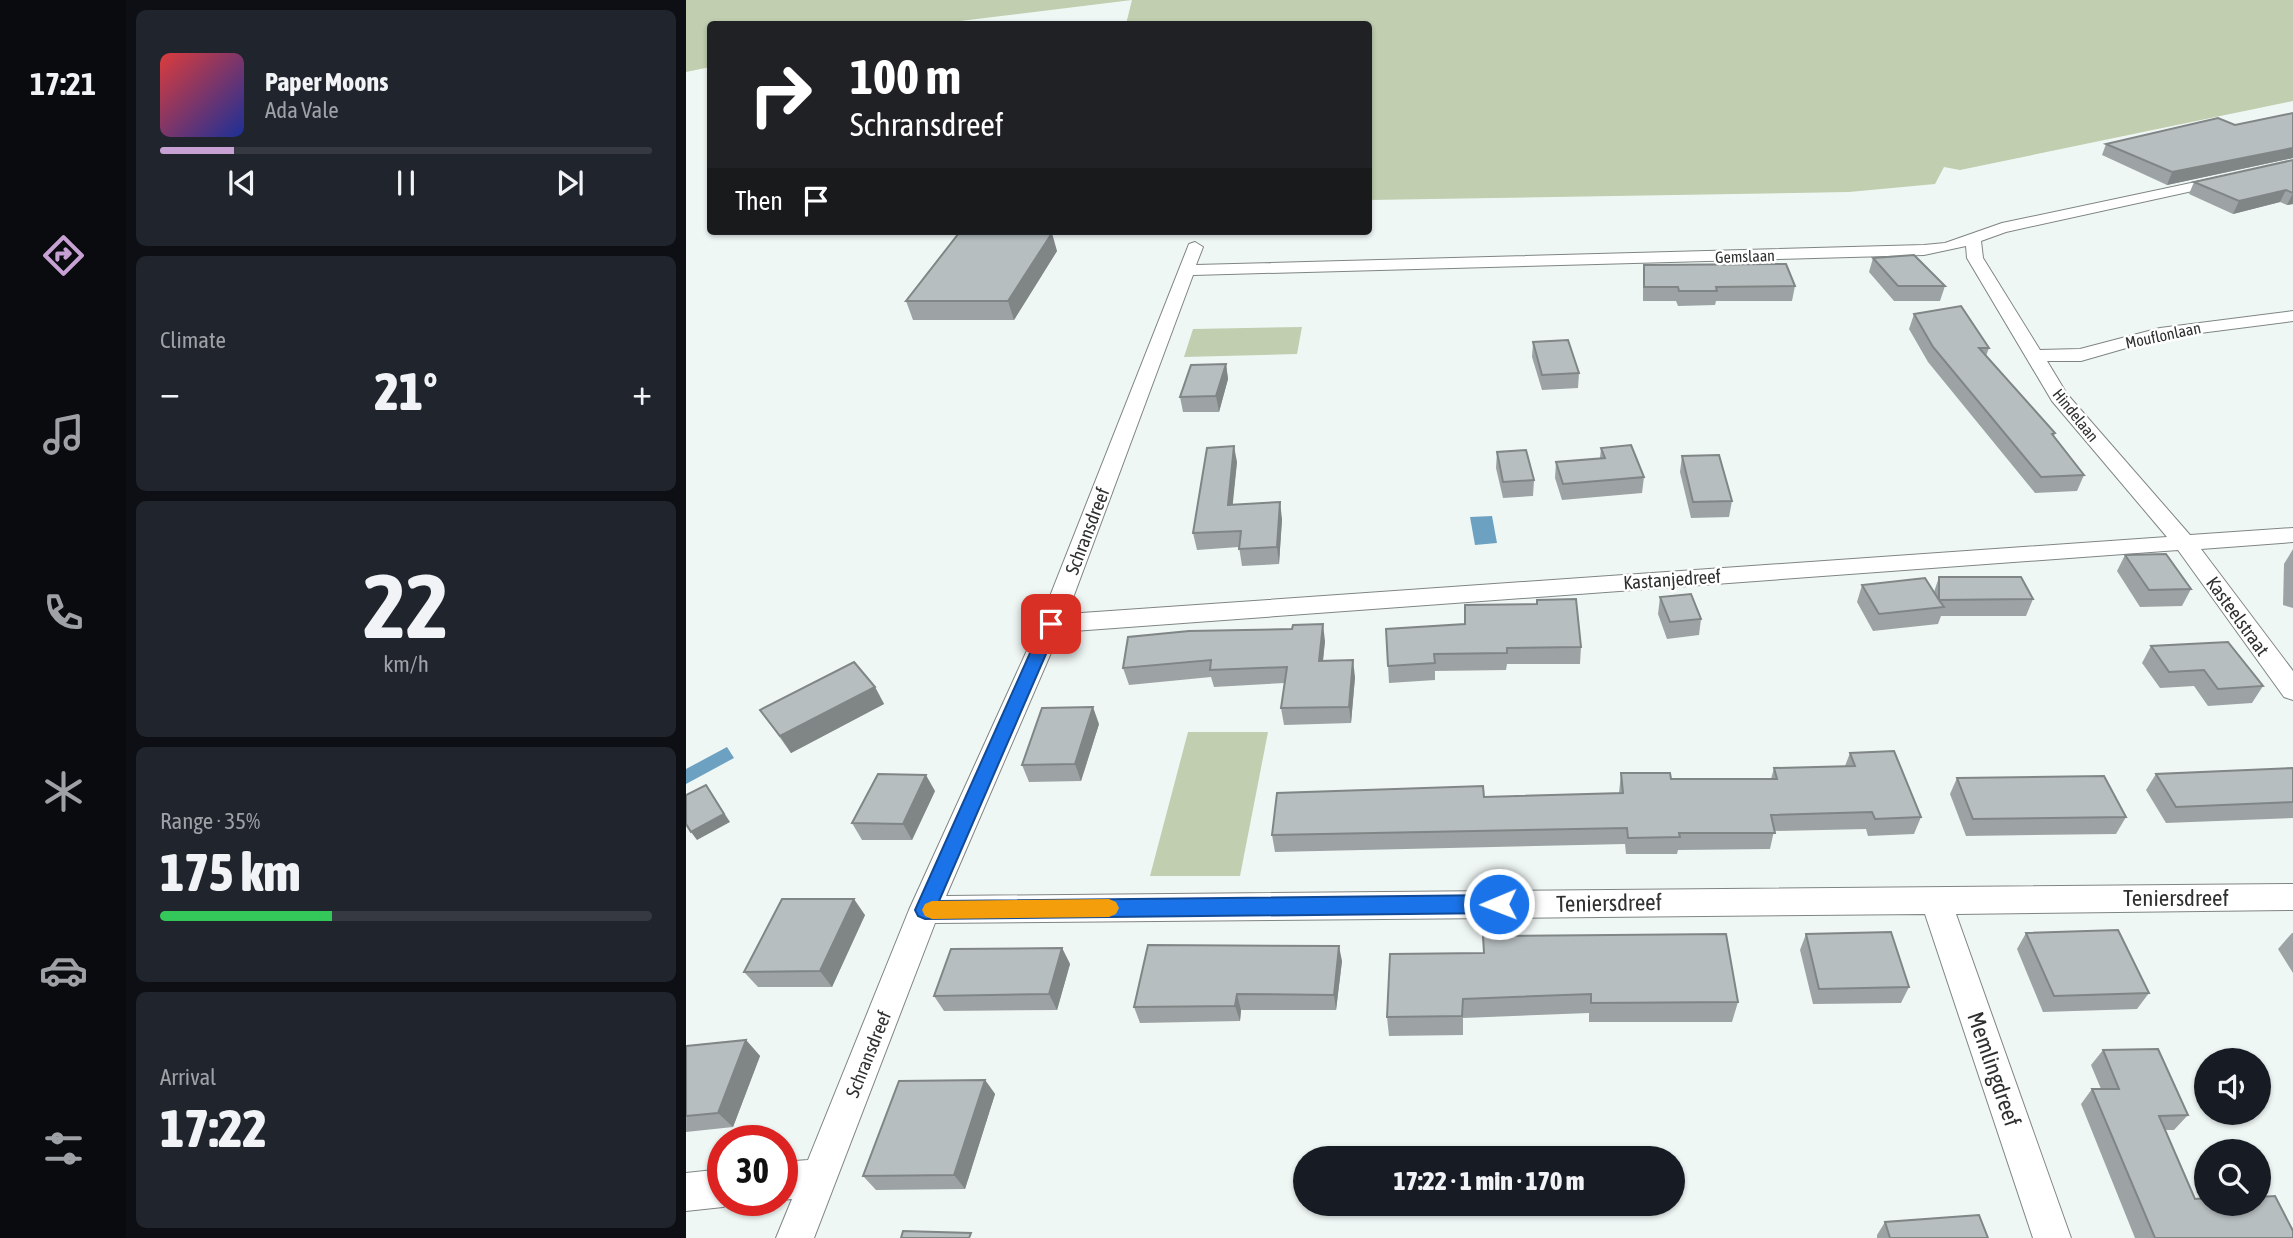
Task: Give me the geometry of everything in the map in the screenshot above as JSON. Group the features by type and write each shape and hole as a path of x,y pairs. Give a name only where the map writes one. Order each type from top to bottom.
{"street":[{"name":"Gemslaan","path":"1187,270 1924,250 1948,247 1973,236 2241,176"},
{"name":"Hindelaan","path":"1973,236 1976,258 2059,397 2184,542"},
{"name":"Schransdreef","path":"795,1238 925,910 1051,624 1195,247"},
{"name":"Mouflonlaan","path":"2035,356 2081,355 2160,333 2293,316"},
{"name":"Kastanjedreef","path":"1051,624 2293,535"},
{"name":"Kasteelstraat","path":"2184,542 2293,690"},
{"name":"Teniersdreef","path":"925,910 2293,898"},
{"name":"Memlingdreef","path":"1936,900 2052,1238"},
{"path":"798,1179 819,1177"},
{"path":"686,1192 707,1190"}],"green space":[{"path":"686,0 1132,0 960,21 707,21 707,68 686,72"},
{"path":"1132,0 2293,0 2293,101 1960,170 1944,167 1935,184 1849,192 1372,200 1372,21 1127,21"},
{"path":"1302,327 1297,354 1184,357 1193,329"},
{"path":"1188,732 1268,732 1240,876 1150,876"}],"water":[{"path":"1492,516 1497,543 1475,545 1470,517"},
{"path":"727,747 734,758 686,784 686,769"}],"building":[{"path":"2293,113 2293,148 2172,172 2106,144 2218,118 2235,125"},
{"path":"2293,160 2293,193 2286,190 2239,201 2194,182"},
{"path":"957,235 1051,235 1008,301 906,301"},
{"path":"1914,255 1945,286 1898,286 1873,258"},
{"path":"1786,264 1795,286 1716,287 1717,291 1644,287 1644,265"},
{"path":"1961,306 1989,348 1979,348 2055,433 2052,434 2084,475 2041,477 1933,347 1914,314"},
{"path":"1568,340 1579,373 1542,375 1533,342"},
{"path":"1226,364 1216,396 1180,397 1191,365"},
{"path":"1631,445 1644,477 1563,484 1556,462 1605,458 1601,448"},
{"path":"1234,446 1228,505 1280,502 1277,547 1239,549 1241,531 1193,533 1207,448"},
{"path":"1526,450 1534,480 1503,482 1497,452"},
{"path":"1719,455 1732,501 1693,502 1682,456"},
{"path":"2166,554 2191,589 2149,590 2125,555"},
{"path":"1939,577 2021,577 2033,599 1939,600"},
{"path":"1925,578 1944,607 1879,614 1862,585"},
{"path":"1691,594 1701,619 1670,622 1660,597"},
{"path":"1576,599 1581,647 1507,648 1507,653 1434,654 1435,663 1388,666 1386,629 1465,624 1465,605 1537,604 1537,600"},
{"path":"1323,624 1319,661 1353,660 1349,707 1281,708 1287,667 1210,670 1211,660 1123,668 1128,637 1189,631 1292,629 1293,625"},
{"path":"2228,642 2263,686 2218,689 2204,670 2169,672 2151,646"},
{"path":"854,662 875,687 780,736 760,710"},
{"path":"1093,707 1075,764 1022,765 1042,708"},
{"path":"1894,751 1921,817 1875,819 1872,812 1771,815 1775,833 1679,833 1680,837 1628,838 1627,828 1272,835 1277,793 1483,786 1484,797 1623,793 1621,773 1670,773 1671,779 1777,779 1774,768 1855,766 1850,753"},
{"path":"2293,768 2293,802 2176,807 2156,774"},
{"path":"878,774 926,775 903,824 852,823"},
{"path":"2104,776 2126,817 1973,819 1957,778"},
{"path":"706,785 724,814 691,832 686,824 686,795"},
{"path":"782,899 854,899 820,971 744,972"},
{"path":"2118,930 2149,993 2054,996 2026,933"},
{"path":"1891,932 1909,987 1819,989 1806,934"},
{"path":"1726,934 1738,1002 1591,1003 1591,994 1463,999 1462,1016 1387,1017 1390,954 1484,953 1483,936"},
{"path":"1148,945 1339,946 1334,995 1237,994 1235,1006 1134,1007"},
{"path":"1062,948 1049,994 934,996 951,949"},
{"path":"746,1040 718,1113 686,1116 686,1046"},
{"path":"2158,1049 2188,1115 2159,1116 2194,1197 2194,1216 2271,1216 2271,1196 2275,1196 2293,1231 2293,1238 2155,1238 2092,1089 2119,1089 2103,1050"},
{"path":"985,1080 954,1175 863,1176 899,1081"},
{"path":"1979,1215 1988,1238 1890,1238 1885,1222"},
{"path":"903,1231 971,1233 969,1238 901,1238"}],"slow traffic":[{"path":"932,910 1109,908"}],"route":[{"path":"1051,624 925,910 1499,904"}]}
